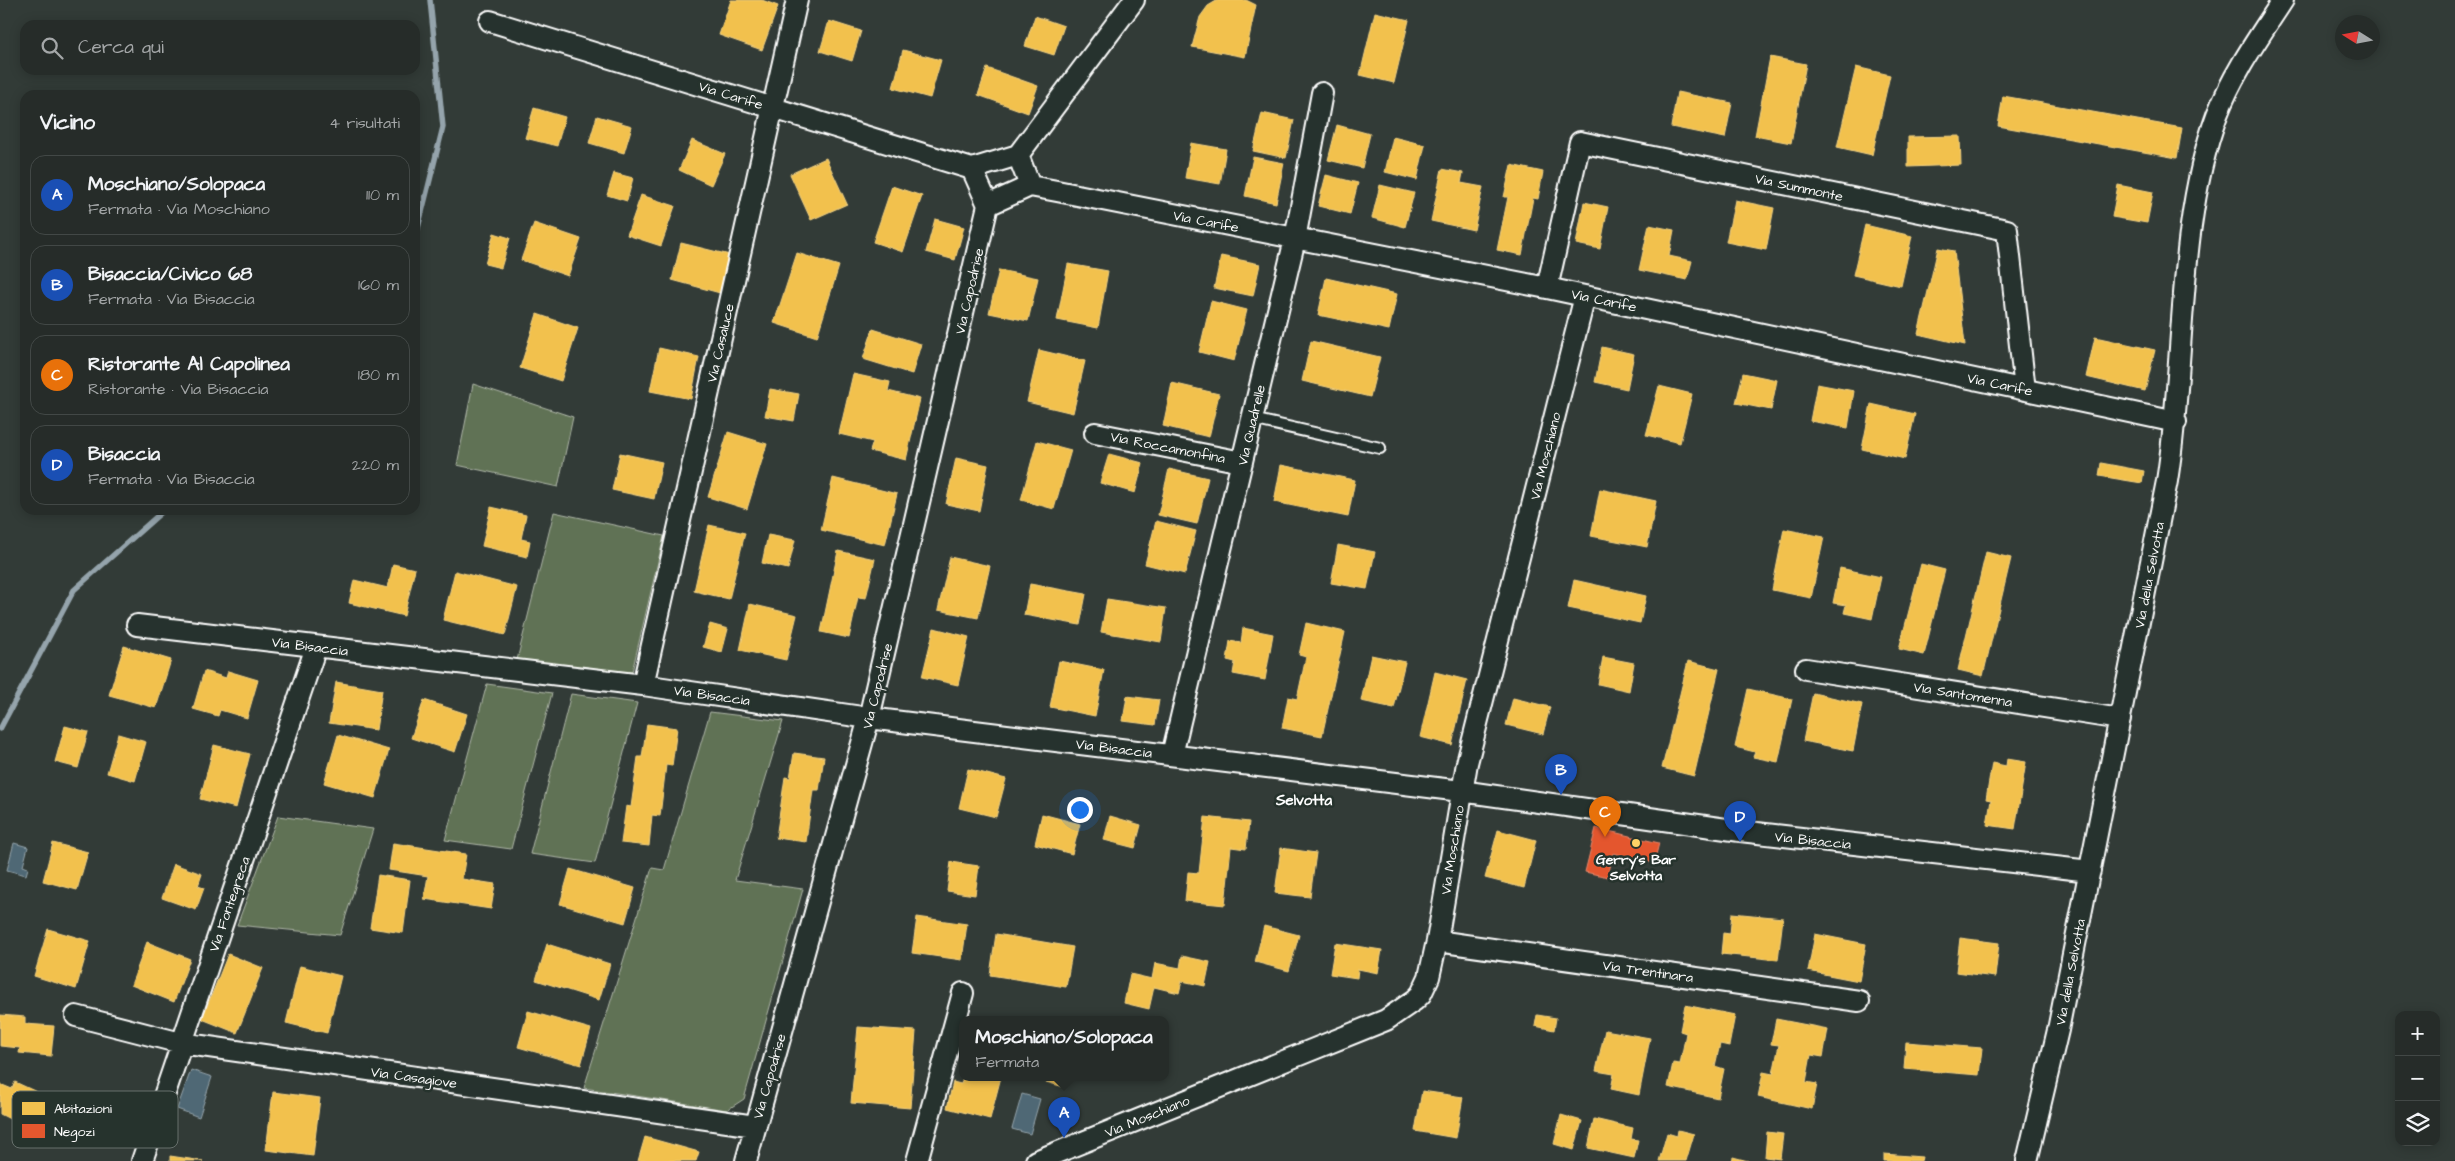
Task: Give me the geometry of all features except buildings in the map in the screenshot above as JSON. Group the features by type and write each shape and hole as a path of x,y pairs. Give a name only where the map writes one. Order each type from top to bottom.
{"street":[{"name":"Via Casaluce","path":"643,685 798,0"},
{"path":"1018,155 1030,186 988,205 972,169 1018,155 1134,0"},
{"name":"Via della Selvotta","path":"2027,1161 2058,1030 2167,481 2176,422 2190,236 2205,157 2217,116 2230,86 2283,0"},
{"name":"Via Carife","path":"490,21 972,169"},
{"name":"Via Quadrelle","path":"1172,755 1295,239 1322,93"},
{"name":"Via Summonte","path":"1547,288 1580,142 2007,230 2025,390"},
{"name":"Via Carife","path":"1030,186 1547,288 2176,422"},
{"name":"Via Capodrise","path":"746,1161 869,718 988,205"},
{"name":"Via Moschiano","path":"1036,1161 1392,1016 1405,1009 1421,994 1429,977 1437,941 1461,791 1585,296"},
{"name":"Via Roccamonfina","path":"1095,433 1242,462"},
{"name":"Via Bisaccia","path":"137,625 643,685 869,718 1461,791 1740,831 2090,871"},
{"name":"Via Fontegreca","path":"165,1091 316,646"},
{"name":"Via Santomenna","path":"1806,670 2120,720"},
{"name":"Via Trentinara","path":"1437,941 1859,1001"},
{"path":"917,1161 963,993"},
{"name":"Via Casagiove","path":"76,1016 181,1043 755,1126"},
{"name":"Via Fontegreca","path":"142,1161 146,1148"}],"lane":[{"path":"1252,419 1380,448"}],"green space":[{"path":"473,384 573,417 558,487 457,465"},
{"path":"554,512 664,536 631,676 517,660"},
{"path":"487,684 552,693 511,849 445,840"},
{"path":"571,694 637,703 595,863 530,854"},
{"path":"710,712 783,721 735,880 803,889 744,1099 727,1110 584,1088 652,868 664,870"},
{"path":"278,816 373,829 340,935 237,925"}],"water":[{"path":"14,843 28,847 23,866 28,868 26,875 7,870"},
{"path":"191,1070 212,1077 199,1117 178,1109"},
{"path":"1022,1094 1040,1099 1030,1134 1012,1129"}],"waterway":[{"path":"420,220 443,127 430,0"},
{"path":"0,729 74,590 158,515"}],"place":[{"name":"Bisaccia/Civico 68","path":"1561,795"},
{"name":"Ristorante Al Capolinea","path":"1605,837"},
{"name":"Bisaccia","path":"1740,842"},
{"name":"Gerry's Bar Selvotta","path":"1636,843"},
{"name":"Moschiano/Solopaca","path":"1064,1138"}],"district":[{"name":"Selvotta","path":"1304,800"}]}
